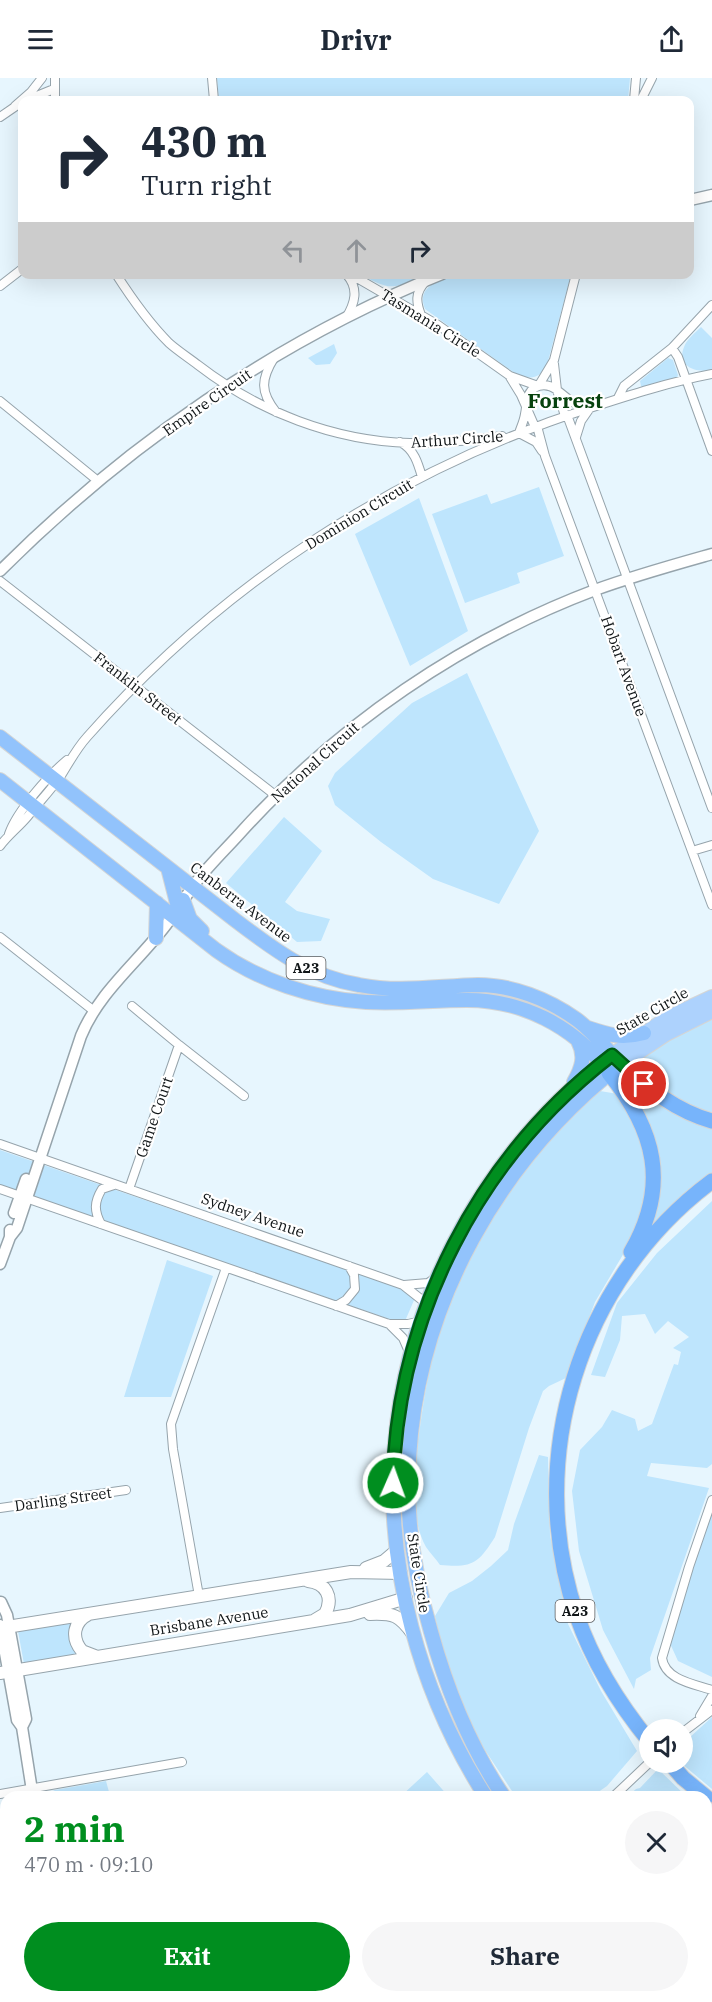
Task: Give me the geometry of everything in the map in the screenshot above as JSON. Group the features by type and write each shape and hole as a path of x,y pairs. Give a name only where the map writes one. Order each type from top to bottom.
{"highway":[{"name":"Canberra Avenue","path":"0,737 285,957 329,978 359,986 386,989 476,985 506,988 549,1003 586,1027 611,1064"},
{"path":"0,780 157,903 178,908 168,868"},
{"path":"156,938 157,903"},
{"name":"A23","path":"178,908 214,947 232,961 261,975 319,995 372,1003 466,1000 497,1002 539,1015 611,1064 640,1118 649,1144 653,1165 653,1190 649,1211 622,1274 600,1311 580,1355 566,1402 557,1461 556,1498 560,1546 577,1617 608,1683 639,1729"},
{"path":"586,1027 615,1036 644,1033"},
{"path":"571,1089 582,1064 582,1052 577,1039"},
{"path":"611,1064 665,1100 689,1113 712,1121"},
{"name":"State Circle","path":"483,1791 444,1719 430,1687 414,1635 397,1550 393,1495 395,1441 411,1358 421,1321 453,1243 571,1089 611,1064"},
{"name":"State Circle","path":"530,1142 578,1101 611,1064"},
{"path":"622,1274 667,1220 712,1181"},
{"name":"State Circle","path":"492,1191 438,1316 418,1390 409,1457 410,1518 421,1593 437,1653 449,1689 483,1763 500,1791"},
{"name":"Sydney Avenue","path":"427,1304 438,1316"},
{"path":"421,1321 438,1316"},
{"name":"Brisbane Avenue","path":"401,1573 418,1573"},
{"name":"Brisbane Avenue","path":"406,1598 421,1593"},
{"path":"678,1773 698,1791"}],"main road":[{"name":"State Circle","path":"611,1064 644,1033 669,1017 712,997"},
{"name":"State Circle","path":"611,1064 712,1011"},
{"path":"351,1572 384,1561 397,1550"},
{"name":"Brisbane Avenue","path":"3,1627 351,1572 401,1573"},
{"path":"301,1580 319,1583 327,1594 326,1612 313,1621"},
{"name":"Brisbane Avenue","path":"9,1671 350,1615 406,1598"},
{"path":"88,1614 77,1624 76,1642 85,1653 99,1656"},
{"path":"350,1615 392,1615 402,1620 414,1635"}],"street":[{"path":"27,96 42,78"},
{"path":"55,78 55,96"},
{"path":"212,78 214,96"},
{"path":"634,96 636,78"},
{"path":"643,96 652,78"},
{"path":"38,96 54,89"},
{"path":"0,117 18,105"},
{"path":"694,199 712,195"},
{"path":"0,286 18,272"},
{"name":"Arthur Circle","path":"119,279 148,320 171,345 227,387 276,412 337,432 400,442 448,442 517,434"},
{"path":"346,318 355,295 351,279"},
{"name":"Tasmania Circle","path":"357,279 421,315 510,376 539,386"},
{"path":"545,456 536,442 517,434 529,393 539,386 554,360 575,279"},
{"path":"421,315 417,293 428,280"},
{"name":"Empire Circuit","path":"0,571 98,481 197,407 274,358 346,318 428,280"},
{"path":"618,398 624,386 672,348 712,305"},
{"path":"672,348 677,355 712,451"},
{"path":"274,358 266,372 264,383 267,398 276,412"},
{"path":"554,360 557,390 566,416 712,808"},
{"name":"Dominion Circuit","path":"0,846 8,835 19,827 32,805 86,738 135,686 211,616 255,581 320,536 422,477 517,434 618,398 712,374"},
{"name":"Tasmania Circle","path":"510,376 526,405"},
{"path":"539,386 548,385 572,402 590,408 581,421 576,438"},
{"path":"0,401 98,481"},
{"name":"Hobart Avenue","path":"526,405 712,905"},
{"name":"Arthur Circle","path":"400,442 414,454 422,477"},
{"name":"National Circuit","path":"0,1264 10,1237 10,1225 23,1197 81,1036 94,1011 124,972 156,938 192,887 275,795 339,738 402,690 500,632 596,590 712,554"},
{"name":"Franklin Street","path":"0,581 275,795"},
{"path":"692,851 712,845"},
{"path":"0,937 94,1011"},
{"path":"132,1006 244,1096"},
{"name":"Game Court","path":"129,1189 179,1045"},
{"name":"Sydney Avenue","path":"0,1144 404,1285 427,1304"},
{"path":"101,1224 97,1217 95,1203 102,1189 116,1184"},
{"path":"0,1189 389,1324 421,1321"},
{"path":"336,1306 346,1300 355,1289 354,1275 349,1266"},
{"path":"199,1596 173,1449 171,1424 226,1268"},
{"path":"404,1285 428,1283 436,1279 439,1274"},
{"path":"389,1324 403,1338 411,1358"},
{"name":"Darling Street","path":"0,1508 126,1490"},
{"path":"712,1500 662,1658 669,1674 712,1690"},
{"path":"0,1602 7,1615 3,1627 9,1671 17,1720 22,1727 32,1791"},
{"path":"694,1723 712,1696"},
{"path":"694,1723 712,1710"},
{"path":"42,1791 182,1762"},
{"path":"619,1791 639,1773"}],"shaded area":[{"path":"217,78 630,78 628,96 219,96"},
{"path":"369,279 418,279 394,286 380,284"},
{"path":"444,279 570,279 544,370 534,377 516,374 425,309 423,295 435,283"},
{"path":"701,327 712,338 712,370 694,369 685,364 683,359 685,344"},
{"path":"334,344 337,353 330,364 316,365 308,358"},
{"path":"668,358 673,360 677,378 641,386 640,381"},
{"path":"539,487 564,556 517,573 520,583 465,603 432,514 487,494 491,504"},
{"path":"419,498 468,631 410,666 355,534"},
{"path":"467,673 539,831 499,904 433,879 381,842 335,805 328,786 335,773 412,703"},
{"path":"284,817 322,851 285,902 297,911 330,919 321,941 297,942 226,883"},
{"path":"712,1019 712,1116 652,1084 640,1070 642,1058 671,1038"},
{"path":"627,1078 712,1126 712,1175 647,1234 657,1191 622,1081"},
{"path":"600,1091 618,1094 634,1120 647,1160 645,1199 631,1241 595,1302 566,1378 543,1391 495,1537 479,1559 467,1565 440,1565 426,1547 420,1534 414,1488 425,1393 445,1310 463,1266 478,1238 513,1184 555,1134"},
{"path":"0,1150 405,1290 415,1298 405,1321 392,1320 0,1185"},
{"path":"712,1201 712,1464 707,1468 651,1463 647,1476 709,1488 650,1658 651,1670 636,1679 634,1689 603,1630 579,1551 572,1491 580,1450 602,1427 612,1410 635,1419 638,1431 652,1424 674,1364 678,1365 681,1352 673,1348 689,1337 668,1321 655,1334 645,1314 622,1316 620,1340 605,1377 591,1375 617,1303 657,1253"},
{"path":"167,1260 213,1276 171,1397 124,1397"},
{"path":"539,1455 548,1457 550,1535 568,1624 601,1691 637,1751 607,1786 600,1791 512,1791 479,1741 446,1667 435,1616 449,1593 472,1581 508,1550 514,1524"},
{"path":"712,1503 712,1677 678,1661 668,1639"},
{"path":"76,1622 81,1654 24,1664 18,1631"},
{"path":"712,1717 712,1789 693,1773 693,1734"},
{"path":"427,1772 444,1791 406,1791"},
{"path":"654,1773 662,1773 681,1791 634,1791 640,1788"},
{"path":"106,1781 109,1791 53,1791"}],"district":[{"name":"Forrest","path":"565,400"}],"route":[{"path":"393,1483 399,1414 405,1380 421,1321 453,1243 486,1187 549,1109 612,1055 644,1084"}]}
